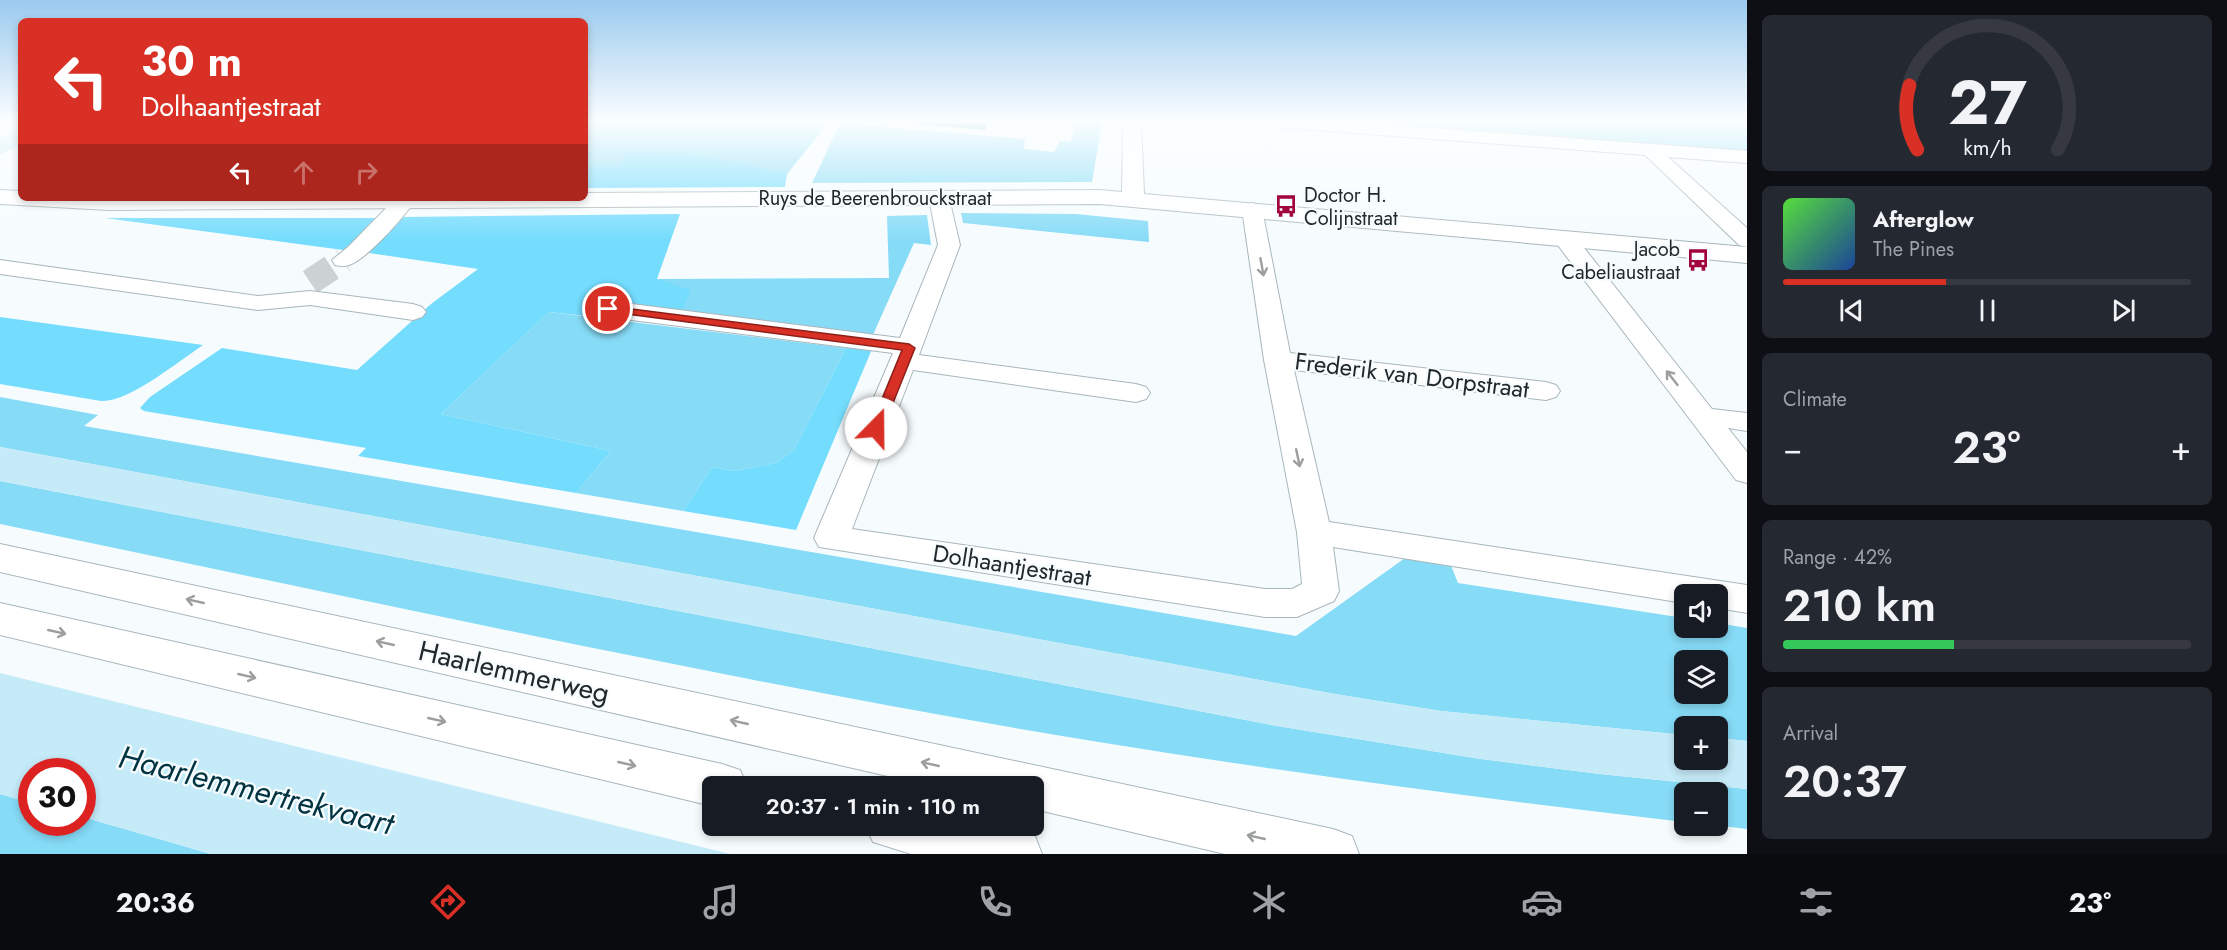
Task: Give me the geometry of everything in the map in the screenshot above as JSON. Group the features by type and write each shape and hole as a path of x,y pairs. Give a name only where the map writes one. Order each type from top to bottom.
{"street":[{"path":"1132,162 1134,199"},
{"path":"1664,162 1747,240"},
{"name":"Ruys de Beerenbrouckstraat","path":"0,197 18,198"},
{"name":"Dolhaantjestraat","path":"939,198 949,245 831,538 1265,603 1297,603 1321,591 1314,532"},
{"name":"Ruys de Beerenbrouckstraat","path":"588,201 1134,199 1747,255"},
{"name":"Ruys de Beerenbrouckstraat","path":"73,201 109,203 538,201"},
{"path":"343,260 356,252 404,202"},
{"name":"Frederik van Dorpstraat","path":"1252,209 1278,360 1314,532"},
{"path":"1564,239 1747,473"},
{"path":"0,267 258,303 310,298 413,312"},
{"path":"280,302 310,282"},
{"path":"608,309 1136,393"},
{"name":"Frederik van Dorpstraat","path":"1278,360 1546,391"},
{"path":"1702,416 1747,422"},
{"path":"1314,532 1674,587"},
{"name":"Haarlemmerweg","path":"0,558 983,776"},
{"path":"1728,596 1747,599"},
{"path":"0,619 702,781"},
{"path":"1044,789 1333,854"},
{"path":"938,836 1016,854"}],"shaded area":[{"path":"588,162 797,162 787,174 588,187"},
{"path":"622,162 731,162 787,174 785,187 588,188 588,167 620,167"},
{"path":"822,162 1095,162 1092,182 812,183"},
{"path":"961,213 1076,214 1148,221 1149,242 963,223"},
{"path":"680,214 657,279 691,290 683,308 659,324 549,312 441,414 611,451 576,493 358,456 366,448 144,411 140,408 150,397 222,348 357,370 431,304 478,269 369,253 402,217"},
{"path":"927,215 931,245 914,243 872,337 796,328 798,322 796,325 676,310 657,279 889,278 887,216"},
{"path":"105,218 382,218 343,250"},
{"path":"549,312 846,348 794,450 776,463 734,471 712,467 683,511 576,493 611,451 441,414"},
{"path":"0,317 203,345 139,388 112,400 101,401 0,384"},
{"path":"846,348 872,349 796,530 683,511 712,467 734,471 776,463 794,450"},
{"path":"0,397 98,415 84,426 1296,636 1405,558 1450,563 1458,583 1674,616 1674,638 1728,638 1728,625 1747,628 1747,741 1728,739 1728,716 1674,716 1674,734 1441,711 1335,694 0,447"},
{"path":"0,481 1277,726 1481,759 1678,782 1674,782 1674,821 1322,776 966,719 690,667 0,524"},
{"path":"1728,787 1747,789 1747,829 1728,827"},
{"path":"0,794 18,799 18,836 96,836 96,821 211,854 0,854"}],"water":[{"path":"0,447 1335,694 1441,711 1674,734 1674,770 1728,770 1728,739 1747,741 1747,789 1728,787 1728,782 1678,782 1481,759 1277,726 0,481"},
{"name":"Haarlemmertrekvaart","path":"0,673 730,854 212,854 96,821 96,758 18,758 18,799 0,794"}],"tunnel":[{"path":"310,282 343,260"}],"place":[{"name":"Doctor H. Colijnstraat","path":"1286,206"},
{"name":"Jacob Cabeliaustraat","path":"1698,260"}],"route":[{"path":"608,309 909,348 876,428"}]}
